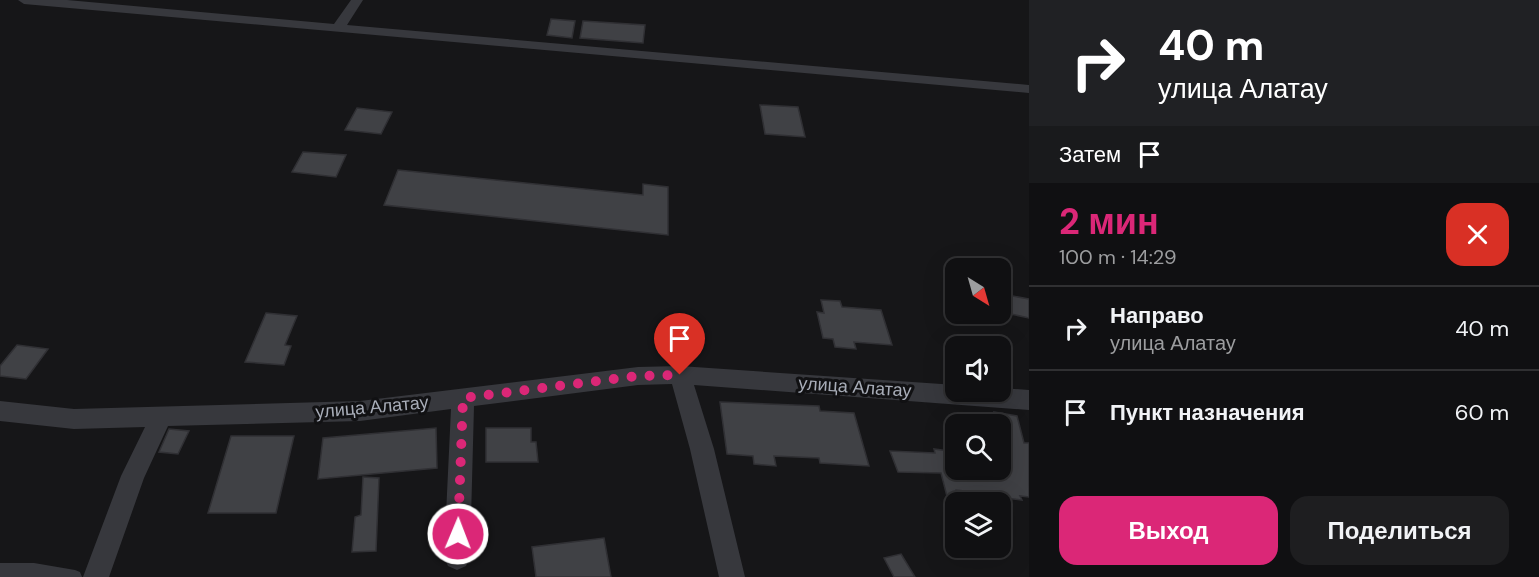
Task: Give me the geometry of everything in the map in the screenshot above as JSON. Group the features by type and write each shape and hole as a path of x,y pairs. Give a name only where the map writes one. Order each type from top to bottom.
{"street":[{"path":"24,0 1029,89"},
{"path":"338,28 357,0"},
{"path":"680,375 702,449 732,577"},
{"name":"улица Алатау","path":"0,411 74,419 360,411 638,376 680,375 1029,400"},
{"path":"457,557 463,398"},
{"path":"96,577 133,476 160,417"}],"lane":[{"path":"0,570 34,570 75,577"}],"building":[{"path":"551,19 575,21 572,38 547,35"},
{"path":"583,21 645,25 643,43 580,38"},
{"path":"760,105 798,107 805,137 765,134"},
{"path":"357,108 392,112 381,134 345,130"},
{"path":"303,152 346,155 336,177 292,172"},
{"path":"398,170 643,195 643,184 668,187 668,235 384,205"},
{"path":"1011,296 1029,299 1029,318 1011,314"},
{"path":"821,300 840,301 842,307 881,310 892,345 854,342 856,349 835,347 833,339 823,338 817,312 824,313"},
{"path":"266,313 297,316 285,345 291,346 284,365 245,362"},
{"path":"17,345 48,349 26,379 0,376 0,366"},
{"path":"720,402 819,406 820,411 854,413 869,466 820,463 819,458 774,456 776,466 754,464 753,456 727,454"},
{"path":"1011,415 1017,416 1024,443 1029,443 1029,497 1020,496 1022,500 1011,499 1011,492 956,490 956,492 946,492 941,473 898,472 890,451 935,453 934,449 945,450 945,480 1011,480"},
{"path":"436,428 437,468 318,479 323,438"},
{"path":"486,428 531,428 531,442 536,442 538,462 486,462"},
{"path":"169,429 189,431 178,454 159,452"},
{"path":"231,436 294,436 276,513 208,513"},
{"path":"363,477 379,478 376,551 352,552 355,517 361,515"},
{"path":"604,538 611,577 536,577 532,547"},
{"path":"901,554 915,577 894,577 884,558"}],"route":[{"path":"458,534 463,398 638,376 680,375"}]}
